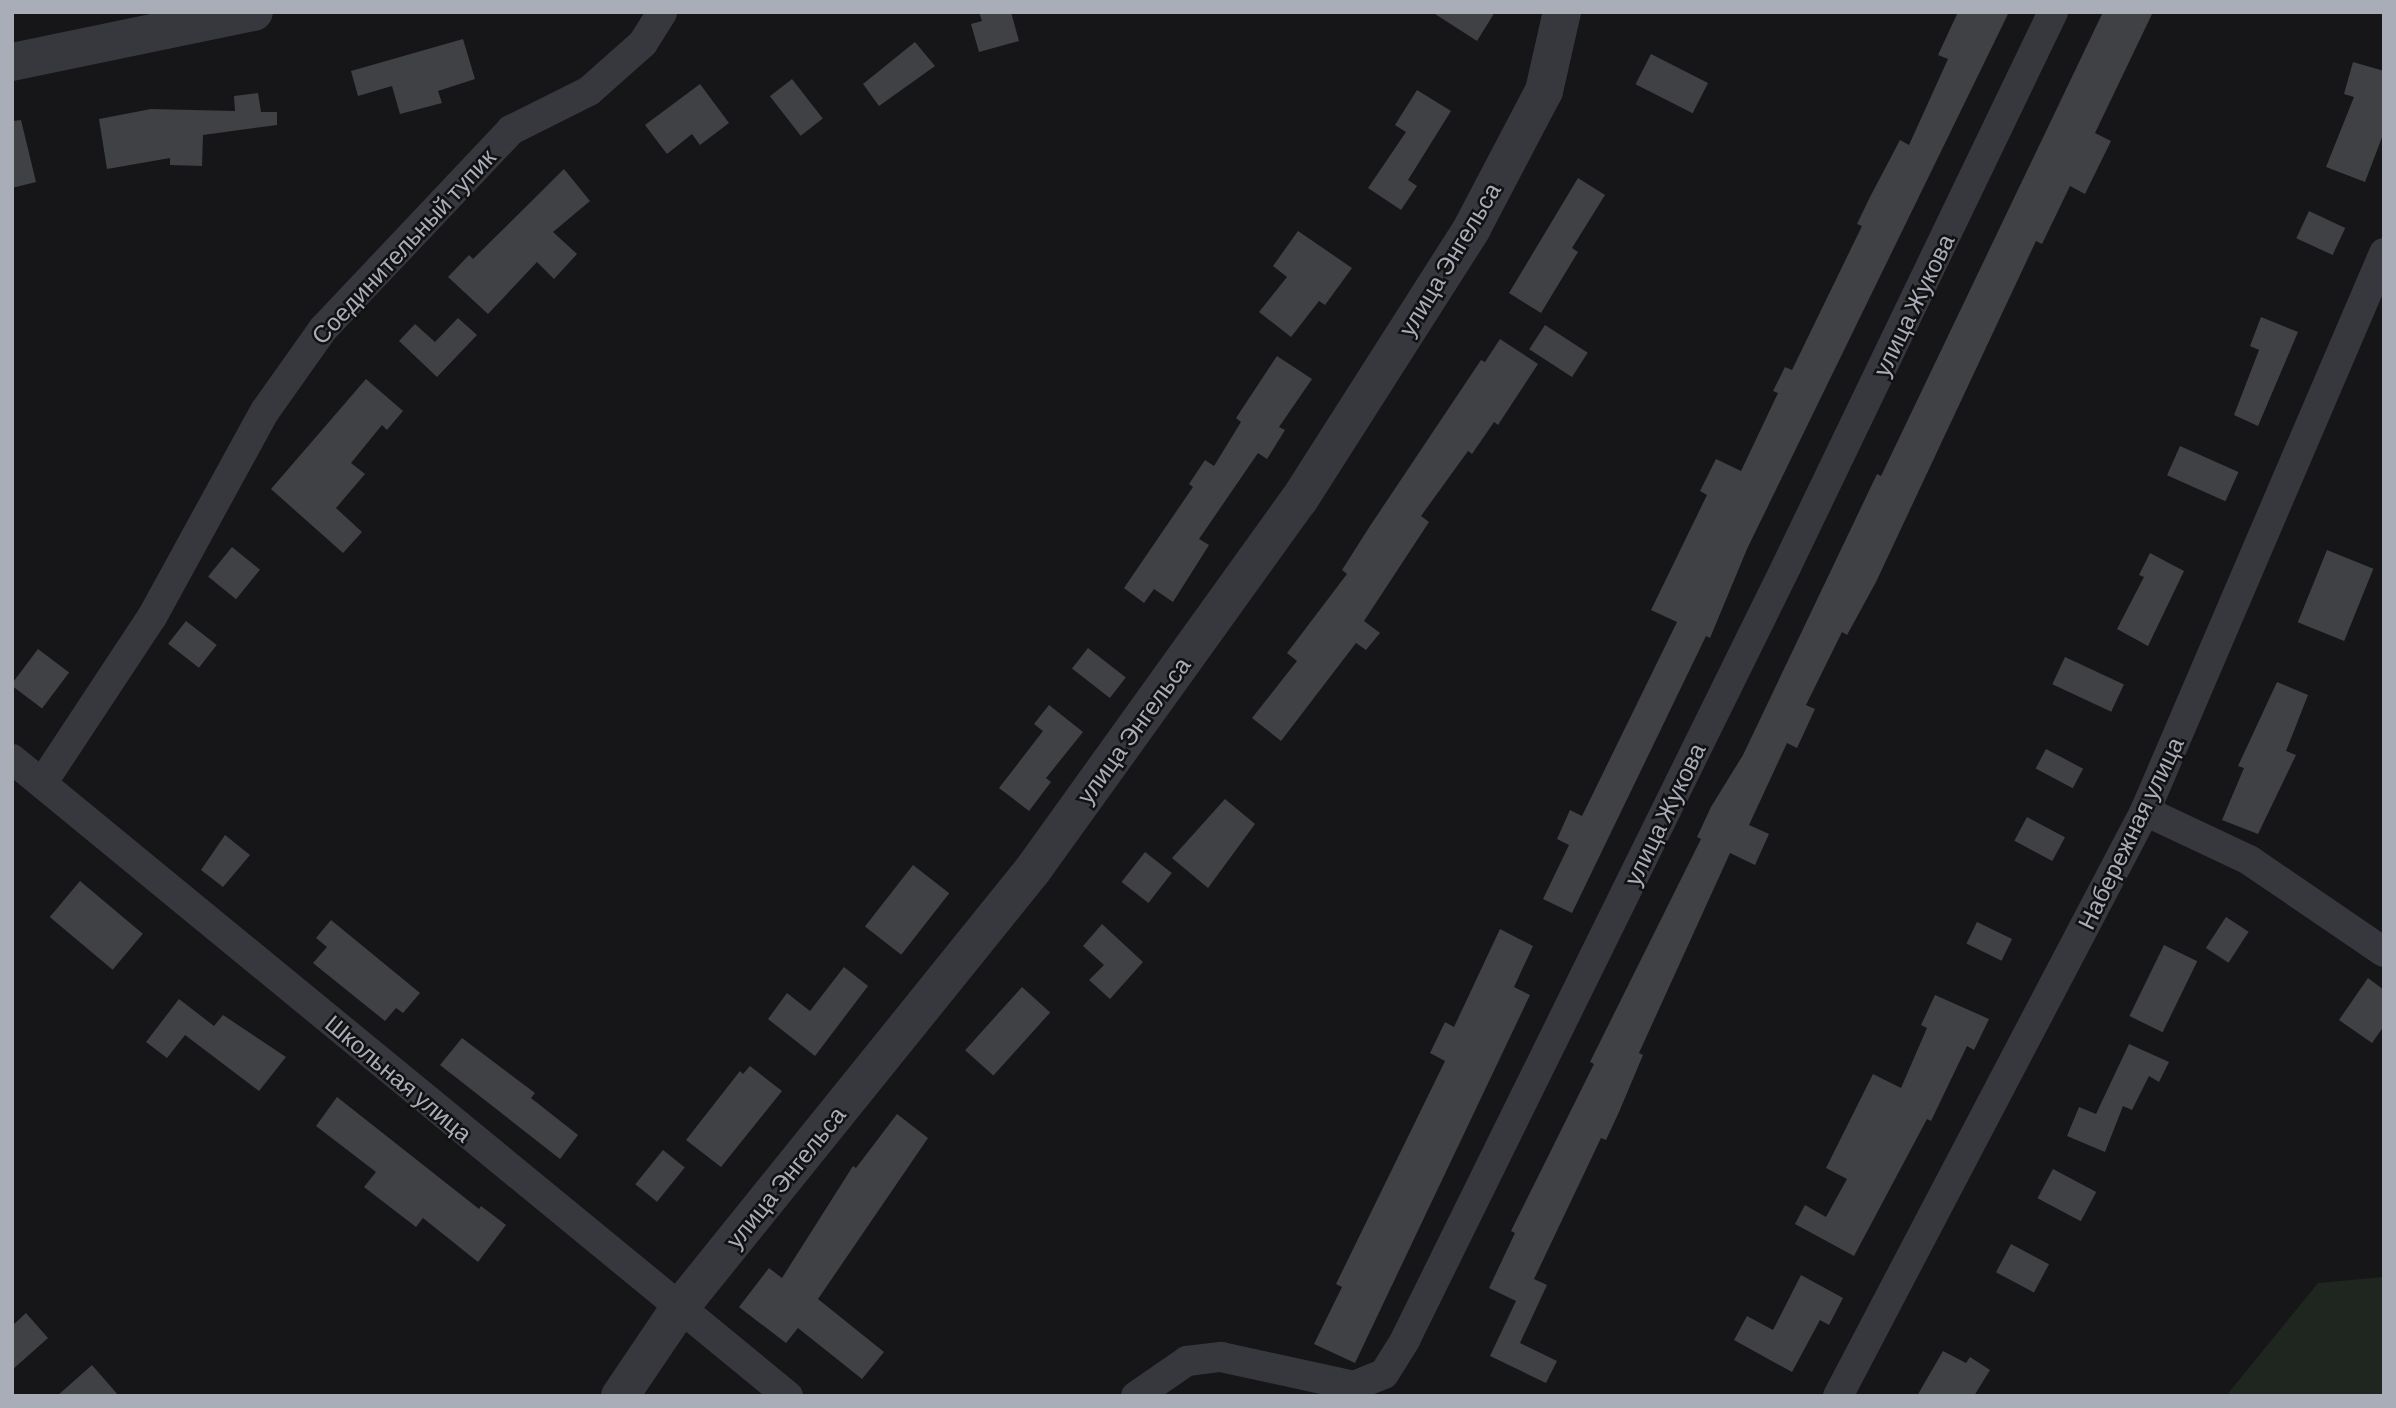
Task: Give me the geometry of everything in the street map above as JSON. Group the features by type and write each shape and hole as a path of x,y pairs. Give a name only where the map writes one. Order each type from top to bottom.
{"street":[{"path":"12,62 254,12"},
{"name":"Соединительный тупик","path":"43,782 152,617 265,411 323,329 512,130 589,91 643,43 662,12"},
{"name":"улица Энгельса","path":"620,1396 678,1310 1032,871 1299,500 1472,228 1544,91 1562,12"},
{"name":"улица Жукова","path":"1136,1396 1141,1388 1187,1361 1221,1357 1354,1387 1384,1374 1405,1340 1775,590 2053,12"},
{"name":"Набережная улица","path":"1839,1396 2145,811 2384,253"},
{"name":"Школьная улица","path":"12,759 678,1310 788,1396"},
{"path":"2145,811 2249,860 2384,953"}],"shaded area":[{"path":"2384,1277 2384,1396 2226,1396 2318,1283"}],"building":[{"path":"979,12 1011,12 1019,41 979,52 971,24 982,21"},
{"path":"1432,12 1495,12 1477,41"},
{"path":"1958,12 2009,12 1747,549 1710,638 1706,636 1572,913 1543,899 1569,845 1557,839 1570,810 1582,816 1677,622 1651,610 1707,495 1700,491 1716,459 1741,471 1778,393 1773,391 1785,367 1792,370 1862,226 1857,224 1870,197 1900,140 1909,145 1948,59 1938,55"},
{"path":"2103,12 2153,12 2095,133 2111,141 2085,194 2070,186 2042,244 2036,241 1876,582 1847,635 1842,632 1806,705 1815,709 1797,748 1787,743 1749,825 1769,834 1755,865 1730,853 1639,1053 1643,1055 1619,1112 1606,1140 1601,1138 1534,1279 1547,1285 1520,1343 1557,1361 1546,1383 1490,1356 1516,1301 1489,1288 1515,1233 1511,1231 1594,1064 1590,1062 1701,839 1697,837 1711,807 1743,755 1877,474 1881,476"},
{"path":"463,39 475,79 438,91 442,103 400,114 392,86 358,96 351,71"},
{"path":"915,42 935,66 879,106 863,84"},
{"path":"1651,54 1708,83 1693,113 1636,84"},
{"path":"2353,62 2384,71 2384,132 2365,182 2326,167 2354,97 2344,94"},
{"path":"792,79 823,118 801,136 770,96"},
{"path":"700,84 729,123 700,145 692,134 667,154 645,125"},
{"path":"1417,90 1451,111 1408,180 1417,186 1401,210 1368,188 1406,132 1395,125"},
{"path":"258,93 261,112 277,112 277,125 203,135 202,166 170,165 170,158 107,169 99,119 151,109 235,111 234,96"},
{"path":"21,120 36,182 12,188 12,121"},
{"path":"564,169 590,201 553,232 577,254 554,279 537,262 488,314 448,277 469,255 473,259"},
{"path":"1578,178 1605,195 1572,248 1578,252 1541,313 1509,293"},
{"path":"2309,211 2345,228 2333,255 2296,238"},
{"path":"1298,231 1352,268 1325,305 1319,301 1291,337 1259,312 1287,277 1273,266"},
{"path":"2261,317 2298,332 2258,426 2234,415 2259,350 2250,346"},
{"path":"458,318 477,335 437,377 399,341 415,324 435,342"},
{"path":"1545,325 1588,353 1572,377 1529,349"},
{"path":"1500,339 1538,364 1498,425 1494,422 1472,454 1468,451 1421,516 1429,522 1364,621 1380,633 1366,650 1356,643 1281,741 1252,718 1297,661 1287,653 1347,574 1342,570 1370,526 1481,360 1485,362"},
{"path":"1277,356 1312,379 1279,427 1285,430 1267,459 1258,453 1199,539 1209,545 1173,602 1154,589 1144,603 1124,588 1193,487 1189,484 1205,460 1214,466 1241,422 1236,418"},
{"path":"366,379 403,411 387,430 382,425 351,463 365,474 336,508 362,532 343,553 271,489"},
{"path":"2180,446 2238,472 2225,501 2167,475"},
{"path":"232,547 260,570 236,599 208,577"},
{"path":"2327,550 2373,569 2344,641 2298,622"},
{"path":"2150,553 2184,571 2148,646 2117,629 2144,577 2139,575"},
{"path":"186,621 217,645 199,668 168,644"},
{"path":"1088,648 1126,678 1110,698 1072,668"},
{"path":"38,649 69,672 42,708 12,686"},
{"path":"2065,657 2124,684 2111,712 2052,684"},
{"path":"2277,682 2308,695 2286,751 2296,755 2258,834 2222,820 2244,768 2238,766"},
{"path":"1049,705 1083,732 1046,778 1051,782 1029,811 999,788 1043,731 1034,724"},
{"path":"2046,749 2083,769 2073,788 2036,768"},
{"path":"1225,799 1255,824 1208,888 1172,858"},
{"path":"2027,817 2065,837 2052,861 2014,841"},
{"path":"225,835 250,855 223,887 201,870"},
{"path":"1145,852 1172,873 1148,903 1122,882"},
{"path":"913,865 949,893 901,955 865,926"},
{"path":"80,881 143,934 113,970 50,917"},
{"path":"2226,917 2249,932 2228,963 2206,948"},
{"path":"331,920 420,993 403,1013 396,1008 385,1021 313,963 327,947 316,938"},
{"path":"1977,922 2012,939 2002,961 1966,944"},
{"path":"1102,924 1143,962 1110,999 1089,980 1104,965 1083,946"},
{"path":"1500,929 1533,946 1514,987 1530,995 1355,1363 1314,1344 1342,1287 1336,1284 1445,1061 1430,1053 1445,1022 1454,1027"},
{"path":"2164,945 2197,961 2163,1032 2129,1016"},
{"path":"844,967 868,986 815,1056 768,1019 787,993 810,1011"},
{"path":"2368,978 2384,990 2384,1026 2372,1043 2339,1020"},
{"path":"1022,987 1050,1012 993,1076 965,1050"},
{"path":"1935,995 1989,1019 1974,1050 1967,1046 1931,1121 1927,1119 1854,1256 1795,1224 1805,1205 1826,1217 1847,1179 1826,1168 1873,1074 1901,1088 1927,1028 1921,1025"},
{"path":"179,999 214,1026 223,1015 286,1057 259,1091 185,1035 167,1058 146,1042"},
{"path":"462,1038 535,1093 531,1098 578,1135 560,1159 440,1065"},
{"path":"2129,1044 2169,1062 2159,1082 2149,1076 2132,1110 2123,1106 2105,1152 2067,1136 2079,1107 2096,1114"},
{"path":"750,1066 782,1091 721,1167 686,1140 740,1071 743,1074"},
{"path":"337,1097 479,1209 481,1206 506,1225 478,1262 423,1218 416,1227 364,1187 376,1172 316,1126"},
{"path":"897,1114 928,1138 818,1299 884,1352 862,1379 798,1328 786,1343 739,1307 769,1268 782,1278 853,1166 856,1168"},
{"path":"663,1150 685,1168 657,1202 635,1184"},
{"path":"2053,1169 2096,1192 2081,1221 2038,1198"},
{"path":"2011,1244 2049,1264 2034,1292 1996,1272"},
{"path":"1801,1275 1843,1298 1829,1325 1820,1320 1792,1372 1734,1340 1747,1316 1773,1330"},
{"path":"26,1313 48,1338 12,1370 12,1326"},
{"path":"1943,1351 1966,1363 1970,1357 1990,1370 1974,1396 1917,1396"},
{"path":"92,1365 119,1396 57,1396"}]}
